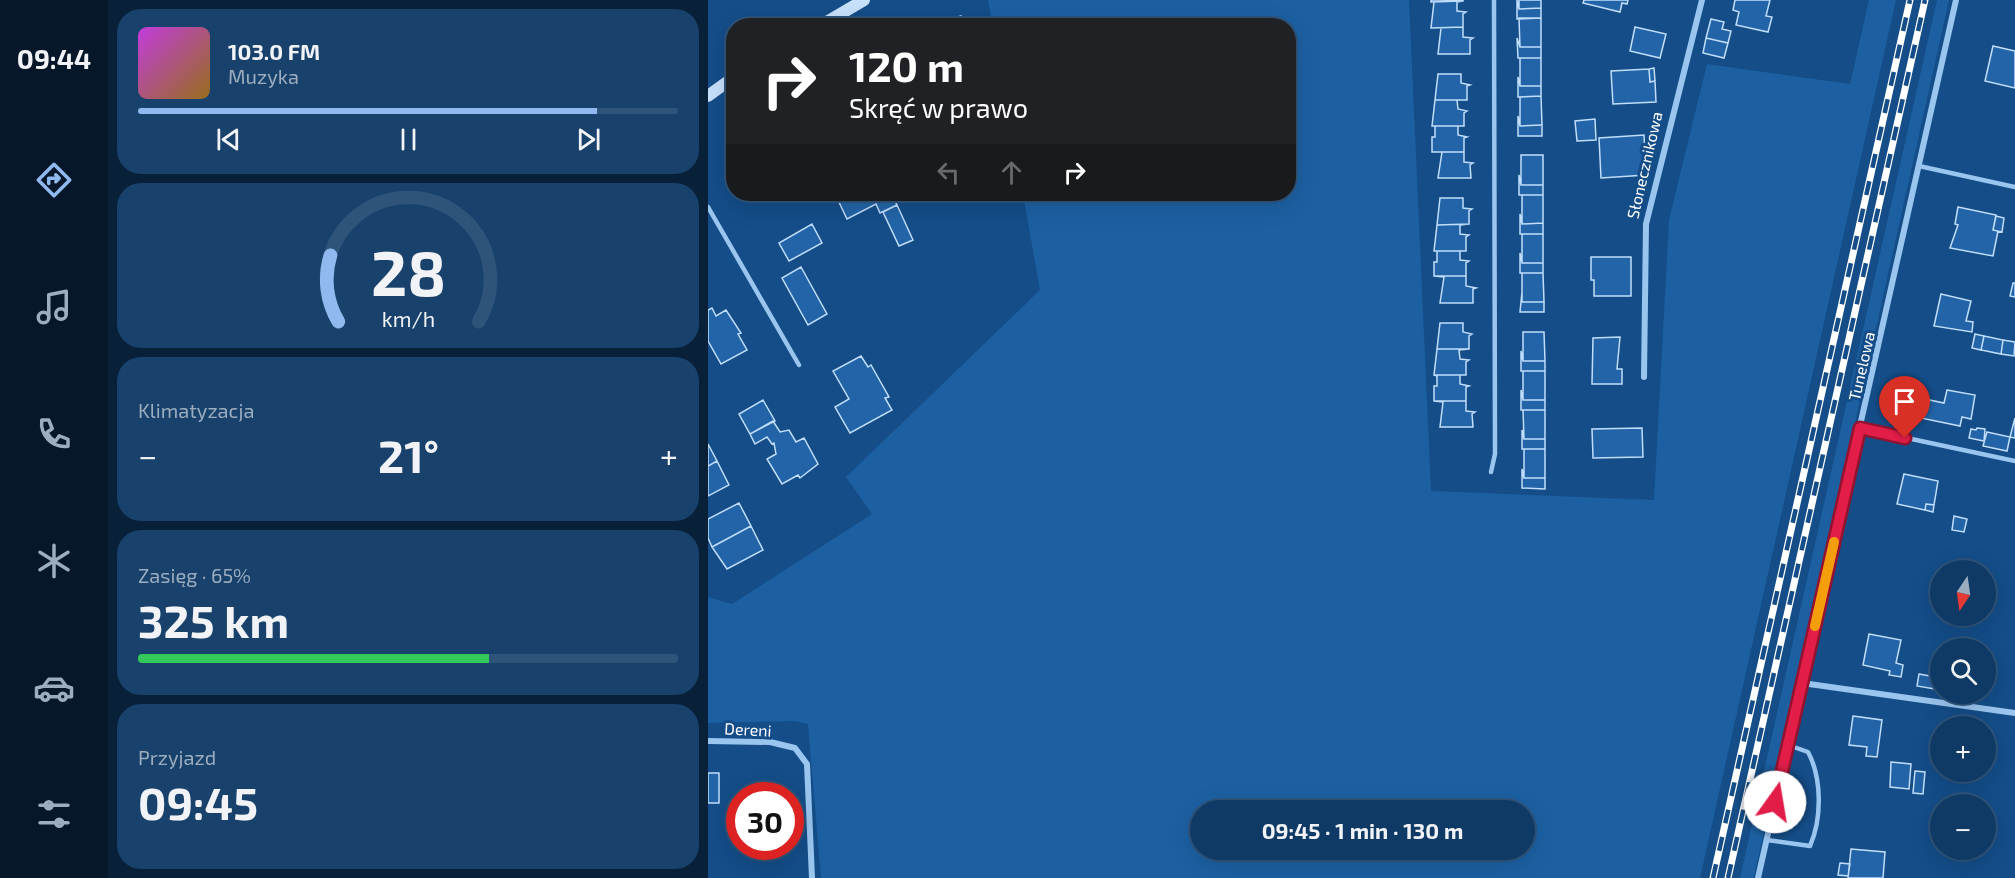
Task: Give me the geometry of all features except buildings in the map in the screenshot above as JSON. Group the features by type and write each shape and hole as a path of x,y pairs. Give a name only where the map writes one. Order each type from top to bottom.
{"street":[{"path":"834,18 864,0"},
{"name":"Słonecznikowa","path":"1644,377 1646,224 1702,0"},
{"name":"Tunelowa","path":"1758,878 1956,0"},
{"path":"708,96 726,83"},
{"path":"1802,683 2015,712"},
{"name":"Dereni","path":"708,741 770,742 795,748 807,764 812,878"}],"lane":[{"path":"1491,472 1495,454 1494,0"},
{"path":"1919,166 2015,186"},
{"path":"708,207 799,365"},
{"path":"1860,428 2015,461"},
{"path":"1767,840 1804,847 1810,846 1815,836 1819,785 1814,764 1808,752 1788,744"}],"shaded area":[{"path":"988,0 1409,0 1431,491 1654,500 1669,220 1707,64 1850,84 1869,0 1896,0 1700,878 821,878 808,724 794,721 708,723 708,597 732,604 872,514 846,477 1040,290 1024,201 1296,201 1296,18 992,18"},
{"path":"1937,0 1949,0 1755,872 1753,878 1740,878"}],"railway":[{"path":"1713,878 1910,0"},
{"path":"1728,878 1925,0"}],"slow traffic":[{"path":"1815,626 1834,542"}],"route":[{"path":"1775,802 1860,428 1905,438"}]}
